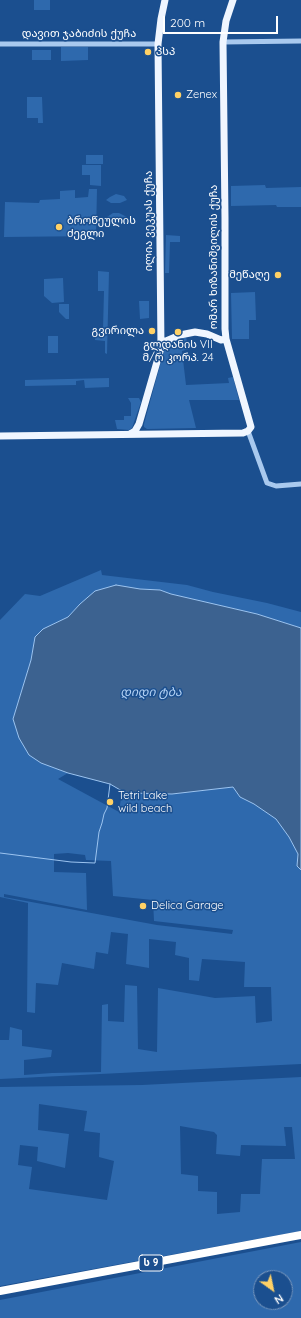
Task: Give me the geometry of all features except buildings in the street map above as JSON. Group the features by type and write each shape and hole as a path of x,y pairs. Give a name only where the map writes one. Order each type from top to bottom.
{"highway":[{"name":"ს 9","path":"0,1291 301,1235"}],"main road":[{"name":"ილია ვეკუას ქუჩა","path":"139,424 160,353 161,341 158,44 165,0"},
{"name":"ომარ ხიზანიშვილის ქუჩა","path":"233,0 226,21 223,42 225,329 226,340 251,423 251,427 248,431"},
{"path":"161,341 166,341 180,335 195,332 207,334 221,340 226,340"},
{"path":"139,424 142,431 148,434"},
{"path":"130,434 135,431 139,424"},
{"path":"0,436 243,433 248,431"}],"street":[{"path":"223,42 301,41"},
{"name":"დავით ჯაბიძის ქუჩა","path":"0,44 158,44"},
{"path":"248,431 267,484 276,486 301,484"}],"shaded area":[{"path":"34,0 50,0 50,10 34,10"},
{"path":"61,47 88,47 88,60 61,61"},
{"path":"32,50 51,50 51,60 32,60"},
{"path":"27,97 42,97 43,123 38,123 38,118 27,118"},
{"path":"86,155 103,155 103,164 86,164"},
{"path":"82,165 101,165 101,186 90,185 90,175 82,175"},
{"path":"265,185 266,188 301,187 301,207 277,207 276,205 231,206 231,186"},
{"path":"89,189 97,189 96,236 4,237 5,202 39,203 40,200 60,199 60,191 75,190 75,198 88,197"},
{"path":"116,194 124,196 127,200 120,203 111,203 106,200"},
{"path":"113,213 119,213 127,217 117,223 104,219"},
{"path":"166,235 180,236 180,242 170,242 169,273 165,273"},
{"path":"98,271 109,272 107,354 105,353 105,341 95,340 95,329 103,329 104,291 98,291"},
{"path":"63,278 64,302 52,303 44,296 44,279"},
{"path":"255,292 256,320 249,320 249,339 232,339 231,293"},
{"path":"139,301 149,301 149,318 140,319"},
{"path":"59,304 69,304 69,319 66,319 59,312"},
{"path":"48,336 58,336 58,353 48,353"},
{"path":"186,337 189,349 182,351 186,385 229,383 228,378 233,377 239,400 189,400 196,428 147,429 144,427 144,424 165,347 170,343"},
{"path":"109,378 109,387 85,388 84,380 76,381 76,385 25,386 25,380"},
{"path":"128,398 139,398 141,402 132,428 129,430 117,429 115,420 124,420 124,416 131,416 131,403"},
{"path":"101,570 102,575 187,585 301,612 301,628 257,614 159,590 140,589 80,604 68,617 55,623 35,637 31,660 13,719 41,763 68,773 58,779 119,812 122,791 129,793 172,794 233,787 240,797 254,804 276,819 289,837 298,854 297,866 301,870 301,1064 0,1079 0,1040 9,1040 10,1027 22,1030 22,1046 52,1050 51,1057 24,1060 24,1075 101,1072 102,1005 108,1004 108,1021 124,1022 125,985 137,986 138,1049 157,1052 158,988 215,998 255,996 256,1023 272,1021 271,987 244,987 245,962 202,959 199,981 189,980 189,958 175,955 176,942 149,939 149,968 126,964 128,934 111,932 108,954 96,952 94,969 62,963 58,985 36,983 35,1013 27,1012 28,903 0,897 0,620 25,594 40,596","holes":["68,853 85,855 86,860 111,861 113,896 153,900 154,921 233,930 232,934 157,925 4,897 4,894 87,910 86,873 54,872 54,854"]},
{"path":"301,1077 301,1231 0,1286 0,1087 142,1085","holes":["39,1104 87,1111 84,1131 100,1133 99,1157 114,1161 107,1200 29,1189 32,1167 18,1165 20,1145 38,1147 37,1161 65,1168 69,1134 38,1130","180,1126 214,1132 217,1135 216,1154 240,1156 241,1145 286,1146 284,1127 292,1127 295,1159 262,1159 260,1194 241,1194 240,1212 217,1214 217,1192 198,1191 198,1176 181,1174"]},
{"path":"301,1242 301,1318 0,1318 0,1300"}],"water":[{"name":"დიდი ტბა","path":"116,585 140,589 160,590 171,594 257,614 301,628 301,870 297,866 298,854 289,837 276,819 254,804 240,797 233,787 172,794 129,793 110,784 68,773 41,763 29,755 19,738 13,719 31,660 35,637 43,629 68,617 95,591"}],"waterway":[{"path":"0,853 71,862 95,863 99,832 107,808 110,784"}],"place":[{"name":"პსპ","path":"148,52"},
{"name":"Zenex","path":"178,95"},
{"name":"ბროწეულის ძეგლი","path":"59,227"},
{"name":"მეწაღე","path":"278,275"},
{"name":"გვირილა","path":"152,331"},
{"name":"გლდანის VII მ/რ კორპ. 24","path":"178,332"},
{"name":"Tetri Lake wild beach","path":"110,802"},
{"name":"Delica Garage","path":"143,906"}]}
